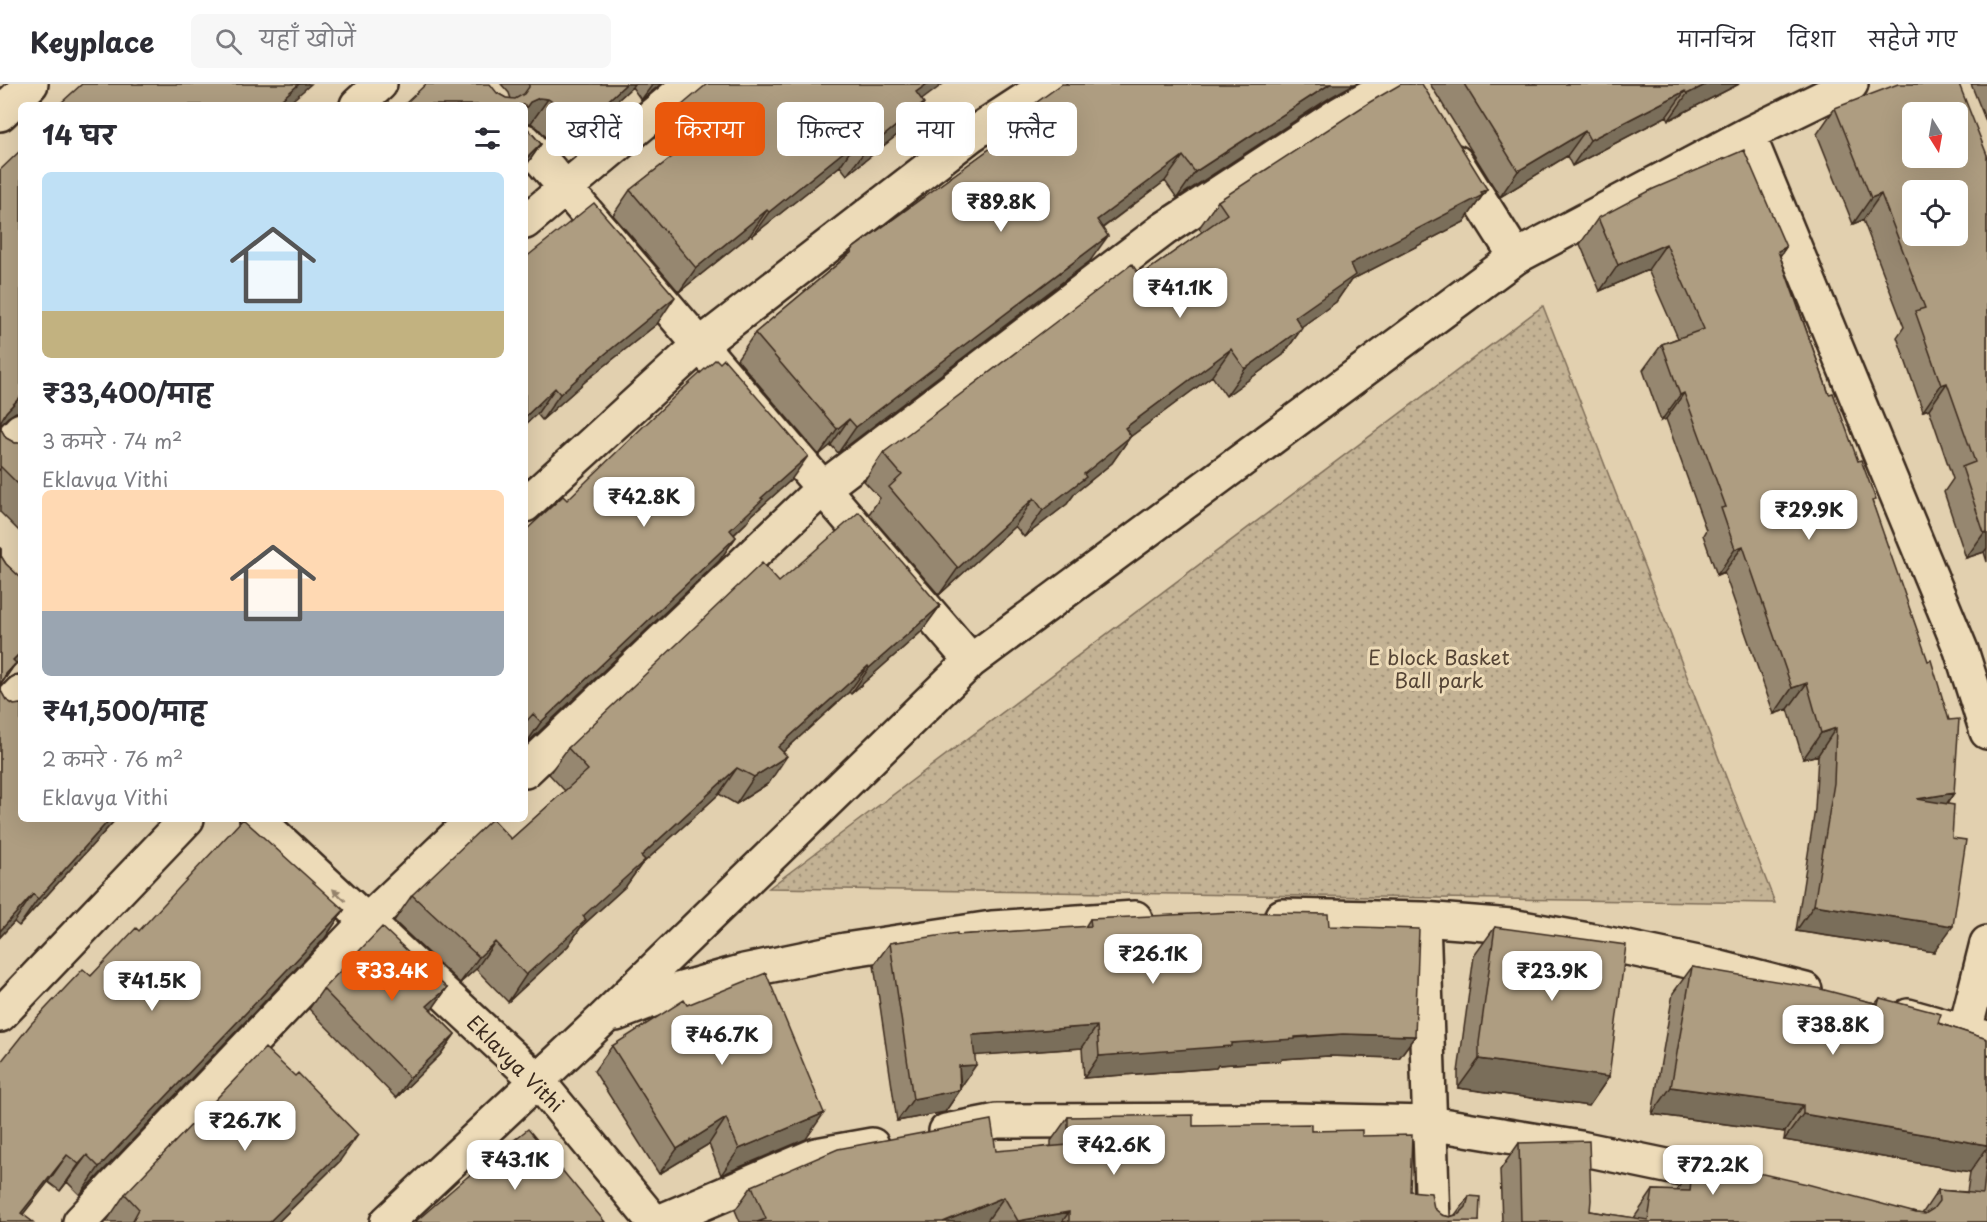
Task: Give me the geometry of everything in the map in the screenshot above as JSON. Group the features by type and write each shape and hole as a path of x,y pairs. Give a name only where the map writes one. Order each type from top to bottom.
{"street":[{"path":"0,114 31,84"},
{"path":"360,102 380,84"},
{"path":"528,219 690,84"},
{"path":"528,503 700,345 971,135 1049,84"},
{"path":"387,1222 603,1019 971,661 1516,257 1748,134 1851,84"},
{"path":"528,768 823,488 1164,229 1341,113 1405,87"},
{"path":"1748,134 1961,650 1987,732"},
{"path":"1440,135 1516,257"},
{"path":"528,144 971,661"},
{"path":"0,452 18,433"},
{"path":"0,714 18,695"},
{"path":"0,1015 184,822"},
{"name":"Eklavya Vithi","path":"260,822 537,1080 654,1222"},
{"path":"80,1222 367,921 471,822"},
{"path":"603,1019 681,989 744,971 845,950 992,928 1168,915"},
{"path":"1250,916 1424,919 1511,926 1712,966 1838,998"},
{"path":"1424,919 1433,1222"},
{"path":"1884,1010 1976,1034 1987,943"},
{"path":"659,1222 816,1155 997,1121 1293,1120 1430,1123 1580,1148 1760,1185"}],"green space":[{"name":"E block Basket Ball park","path":"1543,306 1775,903 769,888"}],"building":[{"path":"82,84 299,84 278,102 62,102"},
{"path":"426,84 490,84 497,93 506,98 515,99 524,94 529,84 626,84 607,102 553,102 539,98 528,105 528,102 407,102"},
{"path":"707,84 927,84 916,92 923,102 896,102 896,126 884,136 884,102 777,102 777,156 838,156 696,268 630,190 673,156 765,156 765,102 686,102"},
{"path":"1062,84 1330,84 1195,172 1183,156 1097,220 1108,236 856,427 849,419 837,429 755,333 852,252 851,250 987,151 987,156 1077,156 1077,102 1037,102"},
{"path":"1401,84 1422,84 1487,189 1481,192 1483,195 1350,264 1355,275 1295,317 1302,328 1245,369 1231,349 1125,428 1131,436 1084,474 1086,477 1043,510 1034,498 958,568 889,487 902,475 883,453 1132,264 1140,276 1227,214 1218,201"},
{"path":"1464,84 1707,84 1687,94 1685,91 1590,140 1585,131 1518,171"},
{"path":"1898,84 1959,84 1966,102 1902,102 1902,168 1968,168 1968,107 1987,155 1987,532 1984,533 1962,467 1975,462 1947,383 1941,385 1915,311 1925,308 1881,194 1871,198 1835,108"},
{"path":"528,129 541,144 528,157"},
{"path":"1744,150 1786,247 1778,251 1829,394 1833,393 1858,461 1861,460 1876,500 1872,501 1928,661 1931,660 1949,720 1959,719 1954,793 1917,799 1954,805 1952,838 1966,840 1953,926 1814,905 1834,783 1836,728 1821,733 1807,683 1792,688 1743,546 1735,549 1721,508 1726,507 1684,393 1680,395 1662,344 1704,329 1666,244 1618,265 1598,218 1653,189"},
{"path":"18,153 18,399 6,412 1,421 1,429 6,438 18,443 18,484 0,466 0,170"},
{"path":"594,203 675,297 560,394 555,388 528,414 528,256"},
{"path":"716,359 720,363 724,359 808,456 761,498 763,499 730,530 736,537 541,722 533,714 528,720 528,528 563,496 567,500"},
{"path":"859,512 940,606 869,668 868,666 778,747 787,756 754,777 737,768 641,856 645,860 583,916 586,920 526,975 495,942 479,957 412,895 489,822 495,822 511,839 588,770 568,748 762,563 779,582"},
{"path":"0,548 1,556 6,564 18,575 18,655 13,660 16,663 1,683 1,691 6,700 14,705 18,704 18,822 107,822 38,899 33,894 0,931"},
{"path":"240,822 246,822 344,910 99,1167 87,1155 79,1164 67,1155 21,1213 33,1222 0,1222 0,1063 31,1024 83,969 91,976 136,928 139,931"},
{"path":"1232,912 1328,914 1329,926 1419,929 1415,1036 1343,1034 1295,1037 1295,1039 1231,1043 1231,1046 1099,1056 1097,1026 972,1035 976,1065 959,1066 960,1090 913,1099 890,943 957,933 957,935 1091,926 1090,919"},
{"path":"382,927 447,988 427,1006 455,1034 410,1078 323,989"},
{"path":"1495,927 1626,945 1609,1077 1479,1059 1479,1043"},
{"path":"1692,967 1817,988 1878,1004 1880,998 1941,1014 1938,1023 1987,1039 1987,1145 1803,1114 1803,1105 1671,1087"},
{"path":"766,973 824,1113 739,1149 726,1118 677,1149 612,1046 684,1000 687,1005"},
{"path":"265,1048 295,1076 298,1073 358,1135 269,1222 132,1222 139,1209 125,1194"},
{"path":"1193,1115 1193,1126 1311,1124 1311,1131 1362,1130 1362,1136 1412,1135 1410,1191 1431,1193 1434,1208 1442,1215 1450,1217 1459,1214 1466,1207 1469,1196 1480,1197 1479,1221 1069,1222 1069,1212 1018,1221 1004,1197 943,1222 757,1222 766,1219 752,1186 838,1149 991,1120 996,1151 1068,1145 1068,1117"},
{"path":"528,1129 605,1222 415,1222 466,1178"},
{"path":"1589,1141 1590,1211 1648,1220 1653,1190 1690,1191 1692,1168 1763,1174 1925,1214 1939,1201 1938,1190 1983,1194 1987,1159 1987,1222 1521,1222 1519,1143"}]}
